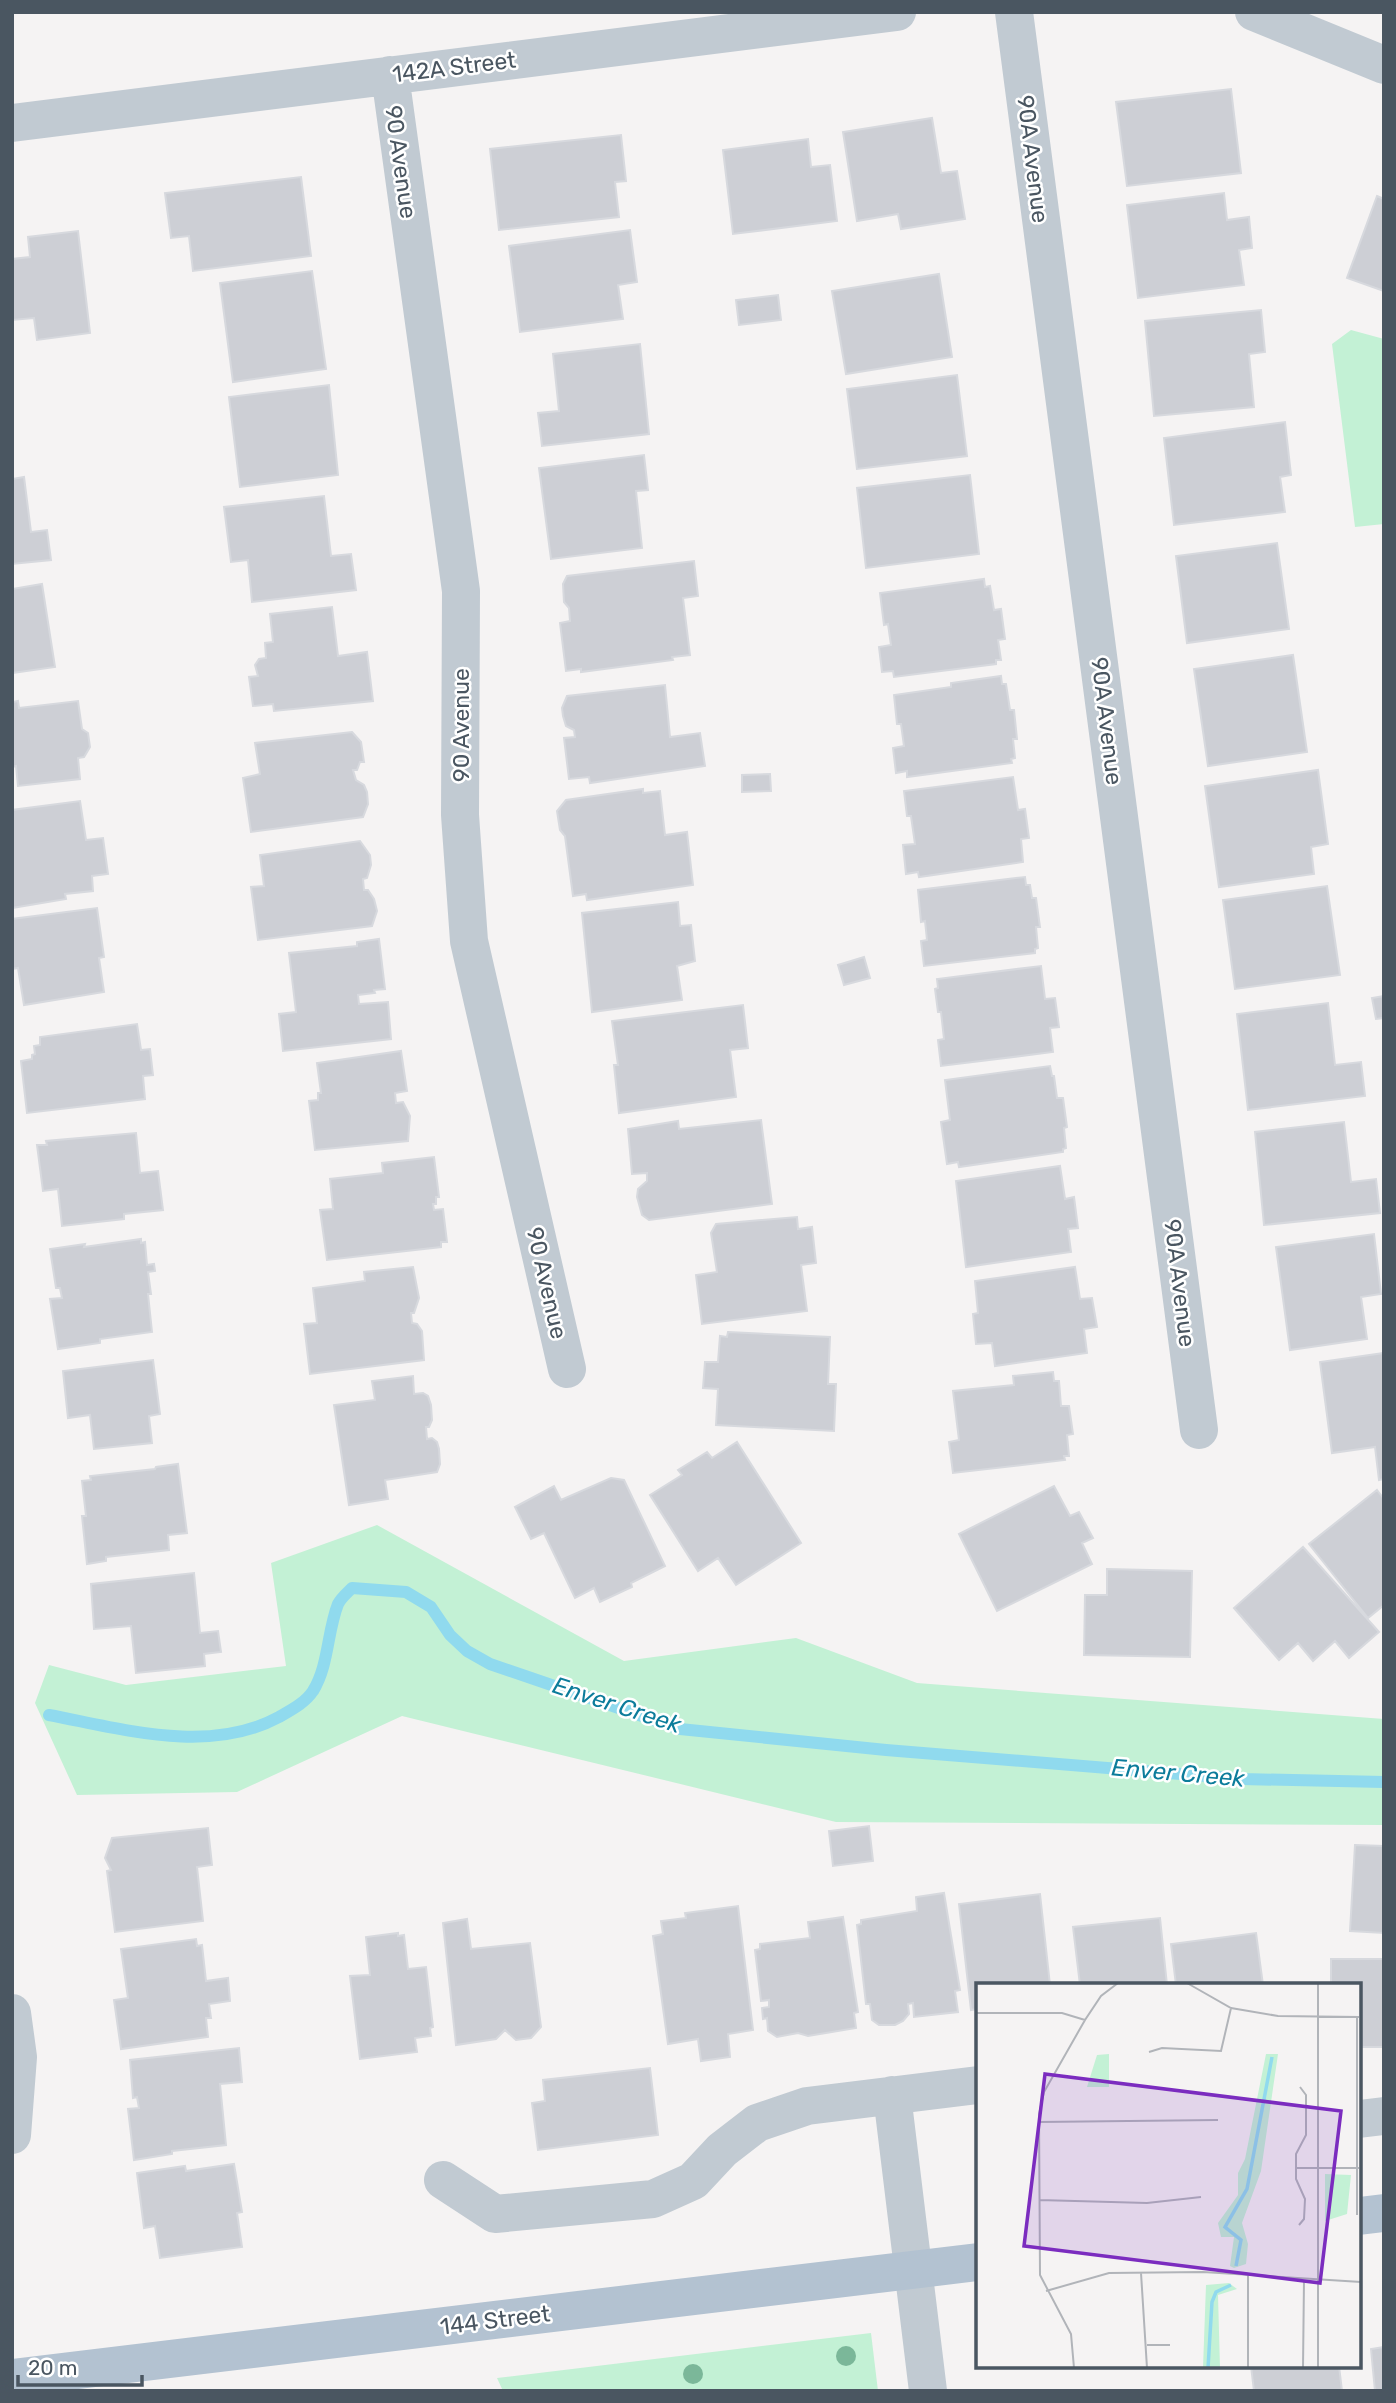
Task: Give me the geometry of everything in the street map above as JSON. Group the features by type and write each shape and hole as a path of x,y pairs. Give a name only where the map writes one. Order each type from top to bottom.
{"main road":[{"path":"1361,2216 1384,2213"},
{"name":"144 Street","path":"12,2378 976,2262"}],"street":[{"name":"142A Street","path":"12,123 897,12"},
{"name":"90A Avenue","path":"1014,12 1199,1430"},
{"path":"1254,12 1384,65"},
{"name":"90 Avenue","path":"390,75 461,591 460,815 469,941 567,1369"},
{"path":"12,2013 18,2057 12,2135"},
{"path":"443,2180 495,2214 653,2199 693,2181 722,2150 757,2123 807,2106 976,2085"},
{"path":"892,2095 928,2391"},
{"path":"1361,2119 1384,2116"}],"green space":[{"path":"1351,330 1384,339 1384,524 1355,527 1332,344"},
{"path":"377,1525 624,1661 796,1638 917,1683 1384,1719 1384,1825 836,1822 402,1716 237,1792 77,1795 35,1703 49,1665 126,1685 286,1666 271,1563"},
{"path":"871,2333 878,2391 503,2391 497,2378"}],"building":[{"path":"1231,89 1241,173 1127,186 1116,102"},
{"path":"932,118 941,173 957,171 965,219 901,229 898,214 857,221 843,132"},
{"path":"621,135 626,181 615,182 619,217 499,230 490,149"},
{"path":"808,139 811,167 830,165 837,221 733,234 723,150"},
{"path":"301,177 311,256 193,271 189,236 171,238 165,193"},
{"path":"1224,193 1227,220 1249,217 1252,248 1239,250 1244,285 1138,298 1127,205"},
{"path":"1377,196 1384,199 1384,291 1347,278"},
{"path":"630,230 637,282 618,285 623,319 520,332 509,246"},
{"path":"78,231 90,333 37,340 34,318 12,320 12,259 30,257 28,237"},
{"path":"312,271 326,369 233,382 220,283"},
{"path":"939,274 952,357 846,374 832,291"},
{"path":"778,295 781,320 739,325 736,300"},
{"path":"1261,310 1265,352 1249,354 1254,407 1154,416 1145,321"},
{"path":"640,344 649,434 542,446 538,413 559,411 553,354"},
{"path":"957,375 967,456 857,469 847,389"},
{"path":"329,385 338,475 240,487 229,397"},
{"path":"1285,422 1291,475 1280,477 1285,512 1174,525 1164,438"},
{"path":"644,455 648,490 636,491 642,548 551,559 539,468"},
{"path":"970,475 979,554 866,568 857,488"},
{"path":"24,477 31,532 47,530 51,560 12,564 12,479"},
{"path":"324,496 331,556 351,554 356,590 252,602 248,560 231,562 224,507"},
{"path":"1277,543 1289,629 1187,643 1176,556"},
{"path":"694,561 698,596 683,598 690,655 672,657 673,660 581,672 581,669 566,671 560,623 570,621 569,608 564,602 563,584 567,576"},
{"path":"984,579 985,587 990,586 994,610 1001,609 1005,639 998,640 1001,660 996,660 996,664 894,677 893,671 882,672 879,647 891,645 888,624 884,625 880,593"},
{"path":"42,584 55,667 12,673 12,589"},
{"path":"332,607 338,656 367,652 373,701 274,711 273,704 253,706 249,677 258,676 255,665 259,659 266,658 265,643 273,642 270,614"},
{"path":"1293,655 1307,752 1208,766 1194,669"},
{"path":"1001,676 1002,684 1006,684 1010,710 1014,710 1017,739 1013,739 1015,758 1011,759 1012,763 907,777 907,771 896,773 893,748 904,746 901,724 897,724 894,695"},
{"path":"665,685 670,737 700,733 705,766 590,783 589,777 569,779 564,738 575,737 574,730 566,726 563,716 562,708 567,696"},
{"path":"18,701 19,708 78,701 82,729 88,733 90,747 84,757 78,758 80,779 18,786 16,766 12,767 12,702"},
{"path":"352,732 361,742 364,762 360,762 357,770 353,770 356,780 364,785 367,792 368,804 363,817 251,832 243,778 260,774 255,743"},
{"path":"1318,770 1328,844 1311,847 1314,874 1219,887 1205,786"},
{"path":"770,774 771,791 742,792 742,775"},
{"path":"1013,777 1018,810 1025,809 1029,838 1021,839 1023,862 919,877 918,872 906,874 903,845 915,844 911,816 907,816 904,791"},
{"path":"643,789 643,793 660,791 665,835 687,832 693,885 587,900 586,894 573,896 565,836 560,830 557,811 566,800"},
{"path":"80,801 86,840 103,838 108,874 92,876 93,891 65,894 66,899 12,908 12,810"},
{"path":"360,841 370,855 371,865 367,878 363,879 364,890 368,890 374,899 377,911 372,926 258,940 251,887 264,886 260,855"},
{"path":"1025,877 1026,885 1030,885 1032,898 1036,898 1040,927 1036,927 1038,948 1035,953 924,966 921,941 927,940 925,921 921,922 918,890"},
{"path":"1327,886 1340,975 1235,989 1223,900"},
{"path":"678,902 680,926 691,925 695,961 677,966 682,1000 592,1012 582,913"},
{"path":"97,908 104,957 99,958 104,992 24,1005 18,968 12,969 12,919"},
{"path":"379,939 385,989 358,995 359,1004 388,1002 391,1039 283,1051 279,1014 296,1012 289,953 357,946 357,942"},
{"path":"864,957 870,978 844,985 838,965"},
{"path":"1041,966 1045,999 1055,998 1059,1027 1050,1028 1053,1052 941,1066 938,1040 944,1039 935,989 938,988 937,979"},
{"path":"1384,996 1384,1018 1376,1019 1372,998"},
{"path":"1328,1003 1335,1065 1361,1062 1365,1096 1248,1110 1237,1014"},
{"path":"743,1005 748,1048 730,1050 736,1097 619,1113 614,1065 618,1065 612,1021"},
{"path":"137,1024 141,1050 150,1049 153,1075 143,1076 145,1099 27,1113 21,1061 32,1059 35,1054 34,1046 40,1045 40,1037"},
{"path":"401,1051 407,1091 395,1093 396,1103 403,1102 410,1116 408,1141 315,1150 309,1101 318,1100 318,1093 321,1093 317,1063"},
{"path":"1050,1066 1057,1098 1063,1098 1067,1127 1064,1128 1066,1148 1063,1152 959,1167 958,1162 947,1164 941,1122 950,1120 945,1080"},
{"path":"761,1120 772,1204 649,1220 642,1215 637,1197 638,1189 647,1181 647,1173 632,1174 628,1129 678,1121 679,1129"},
{"path":"1344,1122 1351,1182 1376,1179 1380,1213 1264,1225 1255,1132"},
{"path":"136,1133 140,1173 158,1171 163,1210 124,1214 124,1219 62,1226 58,1189 43,1191 37,1145 47,1145 46,1141"},
{"path":"434,1157 439,1197 436,1197 436,1204 433,1204 434,1210 443,1209 447,1242 441,1242 441,1247 327,1260 320,1210 333,1209 330,1179 383,1173 382,1163"},
{"path":"1060,1166 1065,1199 1074,1197 1078,1228 1068,1229 1071,1252 966,1267 956,1181"},
{"path":"797,1217 798,1229 812,1227 816,1263 801,1265 807,1311 702,1324 696,1275 717,1272 711,1233 716,1224"},
{"path":"1374,1234 1381,1294 1361,1297 1367,1339 1290,1350 1276,1247"},
{"path":"141,1239 141,1243 145,1242 147,1265 154,1264 155,1271 148,1272 152,1332 100,1339 100,1343 58,1349 50,1299 62,1298 60,1288 56,1288 50,1249"},
{"path":"413,1267 419,1298 414,1313 411,1313 412,1323 417,1324 422,1331 424,1360 310,1374 304,1324 317,1323 313,1288 365,1281 364,1272"},
{"path":"1075,1267 1080,1299 1092,1298 1097,1327 1084,1329 1087,1353 995,1366 992,1343 976,1344 973,1314 978,1313 975,1281"},
{"path":"728,1332 830,1337 828,1384 836,1384 834,1431 716,1425 718,1389 703,1388 705,1362 718,1362 720,1336 727,1337"},
{"path":"1384,1353 1384,1479 1379,1480 1375,1447 1332,1453 1320,1362"},
{"path":"153,1360 160,1414 149,1416 152,1443 94,1449 90,1415 68,1418 63,1371"},
{"path":"1053,1372 1054,1381 1059,1381 1061,1406 1069,1406 1073,1434 1067,1435 1069,1456 1064,1456 1065,1460 953,1473 949,1442 959,1440 953,1391 1014,1385 1013,1376"},
{"path":"413,1376 414,1394 423,1393 428,1396 431,1405 432,1420 429,1427 426,1427 427,1439 432,1438 437,1442 440,1464 437,1472 385,1480 388,1499 349,1505 334,1405 375,1400 372,1381"},
{"path":"737,1442 801,1543 736,1585 718,1558 698,1571 650,1495 682,1475 678,1470 707,1452 712,1458"},
{"path":"178,1464 187,1533 168,1535 169,1550 106,1557 106,1561 87,1564 82,1516 86,1516 82,1481 91,1480 90,1476"},
{"path":"611,1478 624,1480 665,1566 631,1583 632,1587 600,1602 594,1588 575,1598 544,1533 531,1539 515,1507 554,1486 561,1500"},
{"path":"1054,1486 1070,1516 1079,1512 1093,1538 1082,1543 1092,1564 997,1611 959,1534"},
{"path":"1377,1490 1384,1499 1384,1605 1368,1618 1309,1544"},
{"path":"1303,1547 1379,1632 1349,1658 1335,1641 1313,1661 1298,1643 1279,1660 1234,1608"},
{"path":"1107,1569 1192,1571 1190,1657 1084,1655 1085,1595 1107,1595"},
{"path":"194,1573 200,1633 218,1631 221,1652 204,1654 205,1666 136,1673 131,1626 94,1629 91,1584"},
{"path":"869,1826 873,1861 833,1866 829,1831"},
{"path":"208,1828 212,1865 197,1867 203,1921 115,1932 107,1871 111,1870 105,1858 112,1838"},
{"path":"1355,1845 1384,1846 1384,1933 1350,1931"},
{"path":"944,1893 960,1990 955,1991 958,2012 914,2017 913,2003 908,2004 909,2014 903,2021 895,2025 879,2025 872,2020 870,2004 866,2004 857,1925 861,1924 861,1920 917,1911 916,1897"},
{"path":"1040,1894 1050,1983 976,1983 976,2009 971,2010 959,1904"},
{"path":"738,1906 753,2030 728,2034 730,2057 701,2061 698,2039 668,2044 653,1936 663,1934 661,1921 686,1918 685,1913"},
{"path":"843,1917 858,2012 854,2013 856,2028 808,2036 798,2033 777,2037 768,2031 767,2018 763,2019 762,2008 769,2007 769,2000 761,2001 755,1950 760,1949 760,1944 810,1938 808,1922"},
{"path":"1160,1918 1167,1983 1080,1983 1073,1927"},
{"path":"467,1919 471,1949 530,1943 541,2027 531,2038 516,2040 505,2030 496,2039 456,2045 443,1923"},
{"path":"398,1933 398,1936 404,1935 408,1969 426,1967 433,2027 430,2028 431,2036 415,2038 417,2052 360,2059 350,1976 370,1975 366,1937"},
{"path":"1256,1933 1263,1983 1176,1983 1171,1944"},
{"path":"196,1939 197,1946 202,1945 206,1981 228,1978 230,2001 209,2004 211,2018 206,2018 208,2037 121,2049 114,2000 128,1998 121,1949"},
{"path":"1331,1959 1384,1959 1384,2047 1361,2047 1361,1983 1331,1983"},
{"path":"239,2048 242,2082 220,2084 226,2145 172,2151 172,2154 134,2160 128,2109 139,2108 137,2097 133,2098 130,2060"},
{"path":"650,2068 658,2135 538,2150 532,2103 545,2101 543,2080"},
{"path":"234,2164 242,2212 237,2213 242,2247 160,2258 155,2226 144,2228 137,2173 185,2166 186,2171"},
{"path":"1384,2347 1384,2391 1375,2391 1371,2349"},
{"path":"1251,2368 1339,2368 1342,2391 1254,2391"}],"waterway":[{"name":"Enver Creek","path":"49,1715 136,1732 195,1737 224,1735 279,1717 293,1709 313,1691 322,1670 338,1604 352,1588 406,1592 431,1607 450,1635 467,1651 490,1664 680,1729 886,1750 1242,1779 1384,1782"}]}
